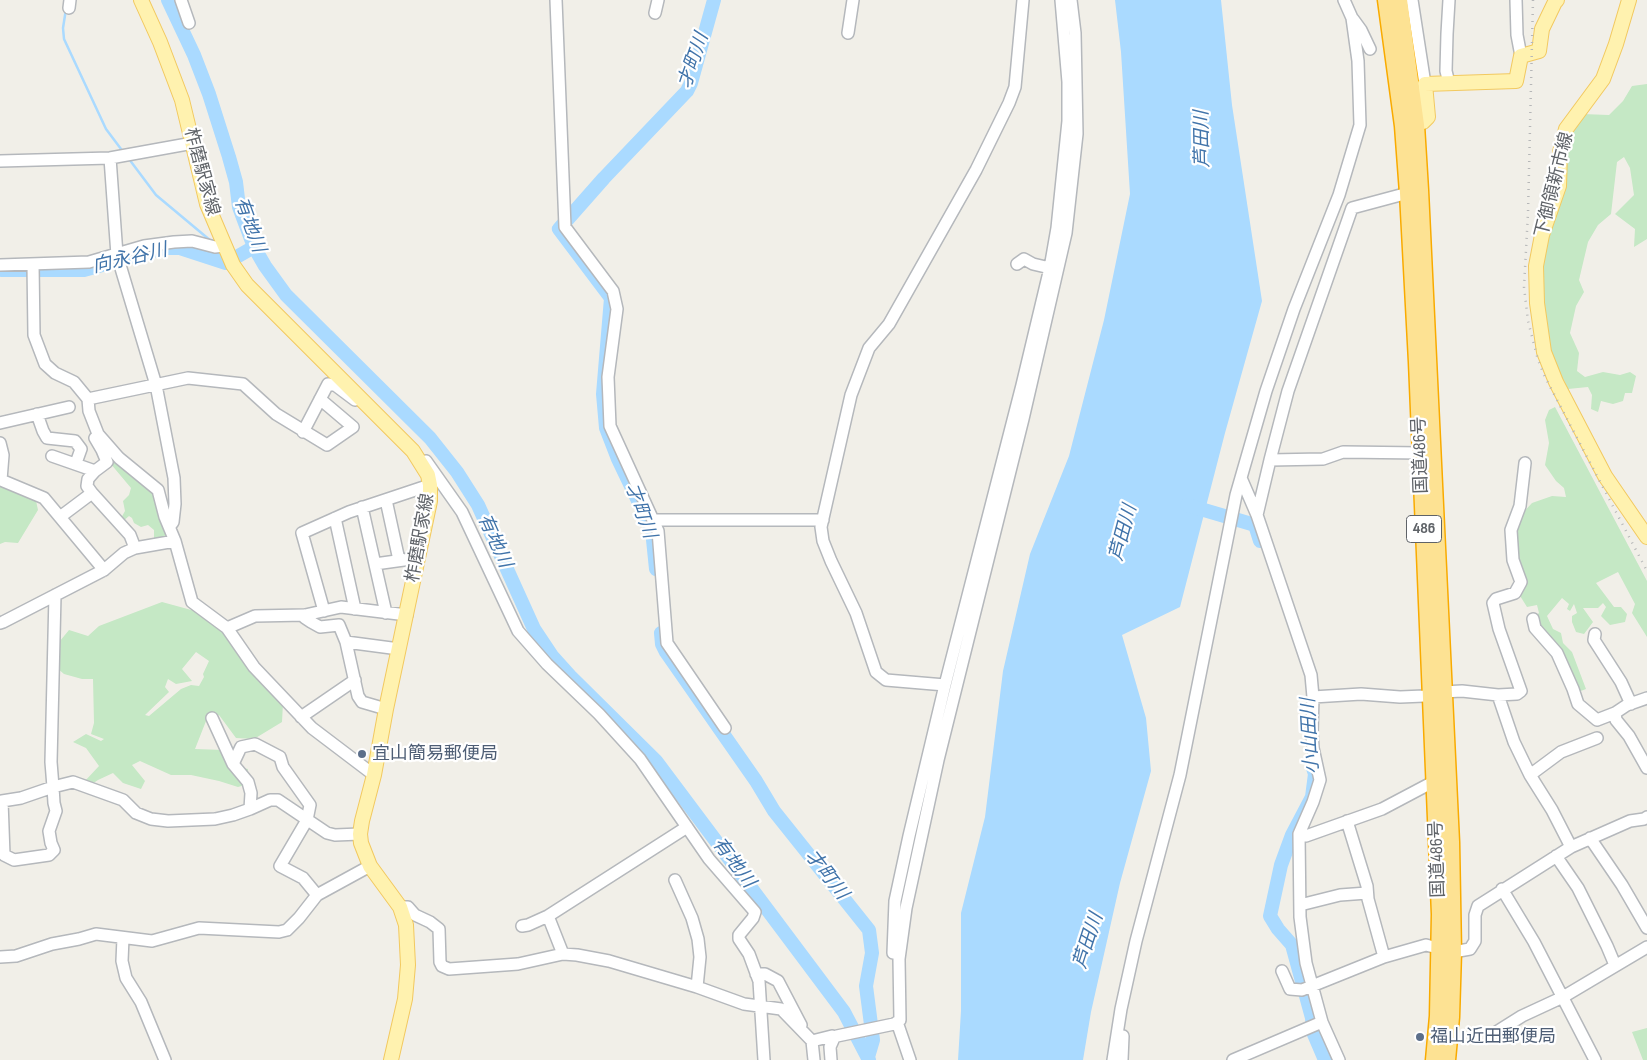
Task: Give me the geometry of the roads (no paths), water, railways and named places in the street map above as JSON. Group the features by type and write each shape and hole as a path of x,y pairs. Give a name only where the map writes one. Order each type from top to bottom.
{"highway":[{"name":"国道486号","path":"1386,0 1409,125 1428,360 1437,693 1435,781 1451,1017 1447,1060"},
{"name":"国道486号","path":"1411,1 1408,193 1421,453 1437,693 1451,842 1447,950 1434,1060"}],"main road":[{"name":"柞磨駅家線","path":"141,0 160,42 182,100 207,204 229,256 247,286 413,452 428,475 430,501 374,775 360,834 361,843 370,866 400,907 406,925 408,965 405,999 391,1060"},
{"path":"1409,125 1423,122 1428,117 1425,84 1516,81 1521,56 1539,51 1542,29 1555,2 1558,0"},
{"name":"下御領新市線","path":"1629,0 1604,79 1566,129 1560,152 1559,186 1542,235 1536,266 1537,304 1544,352 1556,382 1605,476 1647,537"}],"street":[{"path":"181,0 190,23"},
{"path":"556,0 564,227 613,291 617,309 608,377 610,426 658,531 667,643 725,728"},
{"path":"655,12 658,0"},
{"path":"848,33 853,0"},
{"path":"945,685 886,680 876,672 856,613 823,540 821,527 850,395 869,348 890,324 976,170 1009,103 1015,87 1023,0"},
{"path":"899,959 893,956 895,901 945,685 1022,386 1050,268 1057,228 1068,121 1068,82 1061,0"},
{"path":"910,1060 897,1022 899,959 906,908 938,760 1026,410 1066,233 1077,134 1075,33 1071,0"},
{"path":"1344,0 1370,49"},
{"path":"1449,0 1446,71 1449,83"},
{"path":"1516,0 1517,36 1521,56"},
{"path":"1411,1 1425,84"},
{"path":"1114,1060 1121,1009 1136,941 1180,775 1241,478 1275,364 1294,309 1339,195 1360,125 1358,61 1352,18"},
{"path":"0,162 110,158 193,143"},
{"path":"110,158 118,260 156,385 174,478 175,504 170,526"},
{"path":"1257,515 1288,391 1352,208 1408,193"},
{"path":"1057,228 1060,227 1065,215 1069,212"},
{"path":"0,264 33,269 118,260 144,246 192,241 216,247 229,256"},
{"path":"1018,264 1024,259 1033,264 1050,268"},
{"path":"33,269 34,335 45,364 55,373 74,382 88,399 89,411 98,434 119,458 158,490 192,602 227,628 254,667 312,728 374,775"},
{"path":"88,399 188,378 243,384 276,414 327,445 353,426 320,399"},
{"path":"303,432 328,384 335,385 370,412 374,412"},
{"path":"0,423 69,407"},
{"path":"37,414 42,431 47,438 75,442 80,449 76,463"},
{"path":"95,428 91,433 107,462 88,479 87,486 130,535 135,548"},
{"path":"0,443 2,455 1,480 44,498 104,570"},
{"path":"413,452 422,455 462,512 518,631 640,759 709,859 754,912 753,918 739,935 739,939 749,954 759,981 764,1060"},
{"path":"1270,460 1323,459 1343,452 1421,453"},
{"path":"52,456 95,471"},
{"path":"1314,698 1361,694 1400,697 1462,691 1498,696 1517,694 1521,691 1499,630 1493,603 1496,599 1515,593 1521,582 1513,560 1511,530 1520,506 1525,463"},
{"path":"1241,478 1257,515 1311,675 1314,698 1313,748 1320,780 1314,802 1299,834 1302,943 1316,1025 1339,1060"},
{"path":"324,610 302,533 362,507 430,486"},
{"path":"60,517 92,493"},
{"path":"386,500 399,560"},
{"path":"362,507 386,613"},
{"path":"335,518 355,610"},
{"path":"652,520 823,520"},
{"path":"0,623 104,570 124,553 135,548 175,541"},
{"path":"375,564 418,558"},
{"path":"55,595 51,762 53,787 56,811 50,830 51,843 54,850 49,855 14,860 4,855 2,801 21,798 53,787 73,782 123,800 136,812 151,819 168,821 215,819 250,809 270,800 278,800 327,833 335,835 360,834"},
{"path":"227,628 255,616 305,614 341,607 406,615"},
{"path":"305,614 306,618 320,627 339,625 346,642 358,696 362,702 386,709"},
{"path":"1533,619 1535,628 1556,653 1574,689 1578,704 1597,720 1647,698"},
{"path":"1595,634 1594,640 1621,682 1631,704"},
{"path":"346,642 399,649"},
{"path":"301,717 355,680"},
{"path":"1498,696 1514,742 1530,775 1552,810 1571,847"},
{"path":"1615,713 1616,720 1629,736 1647,768"},
{"path":"212,718 233,764 248,782 251,792 250,809"},
{"path":"1530,775 1561,752 1597,738"},
{"path":"233,764 241,747 255,744 280,757 283,767 310,805 306,820 280,866 303,878 317,895"},
{"path":"1299,834 1306,836 1382,808 1435,781"},
{"path":"1282,971 1290,989 1308,987 1384,957 1426,945 1447,950 1470,949 1474,941 1475,915 1478,906 1571,847 1630,821 1647,817"},
{"path":"1348,821 1367,886 1367,893 1384,957"},
{"path":"522,926 528,926 548,916 687,827"},
{"path":"1590,838 1622,885 1647,928"},
{"path":"1556,856 1578,888 1615,965"},
{"path":"0,958 16,956 52,944 96,934 152,941 199,928 279,932 287,930 317,895 370,866"},
{"path":"675,880 692,918 698,939 700,957 697,987"},
{"path":"1502,889 1534,942 1563,997 1592,1059"},
{"path":"1300,905 1340,895 1367,893"},
{"path":"400,907 408,907 414,915 430,922 439,929 440,962 442,966 449,969 518,964 563,954 609,961 697,987 744,1004 781,1009 812,1040 814,1060"},
{"path":"548,916 563,954"},
{"path":"123,938 122,961 126,978 141,1002 165,1060"},
{"path":"1495,1033 1522,1016 1563,997 1647,947"},
{"path":"756,974 765,974 778,981 801,1023 801,1030"},
{"path":"1121,1009 1125,1012 1122,1060"},
{"path":"812,1040 897,1022"},
{"path":"1233,1060 1316,1025"},
{"path":"831,1060 830,1047 836,1036"}],"water":[{"name":"芦田川","path":"1115,0 1221,0 1232,105 1262,301 1225,433 1180,607 1122,635 1146,718 1151,771 1120,883 1091,1012 1083,1060 958,1060 961,1011 961,913 985,817 1003,671 1030,554 1069,456 1104,320 1130,194 1121,52"}],"waterway":[{"name":"有地川","path":"168,0 194,55 209,94 236,182 239,207 254,247 265,266 286,295 430,438 457,472 478,505 534,629 552,656 656,761 844,1012 869,1060"},
{"name":"才町川","path":"656,569 652,530 618,459 606,428 603,394 611,298 559,229 604,178 687,91 691,83 714,0"},
{"path":"66,9 63,28 64,39 106,129 124,153"},
{"path":"129,159 156,195 211,241"},
{"name":"向永谷川","path":"2,270 84,270 164,248 180,248 226,263 254,247"},
{"name":"向永谷川","path":"214,259 216,254"},
{"name":"小山田川","path":"1187,505 1255,525 1260,541"},
{"name":"才町川","path":"661,633 662,644 666,652 756,781 774,811 869,930 872,953 866,986 873,1040 868,1057"},
{"name":"小山田川","path":"1311,762 1315,774 1312,797 1292,835 1281,865 1270,916 1292,945 1312,1018 1313,1032 1325,1060"}],"railway":[{"path":"1533,0 1528,213 1524,287 1528,321 1538,360 1545,377 1647,571"}],"place":[{"name":"宜山簡易郵便局","path":"362,754"},
{"name":"福山近田郵便局","path":"1420,1037"}]}
